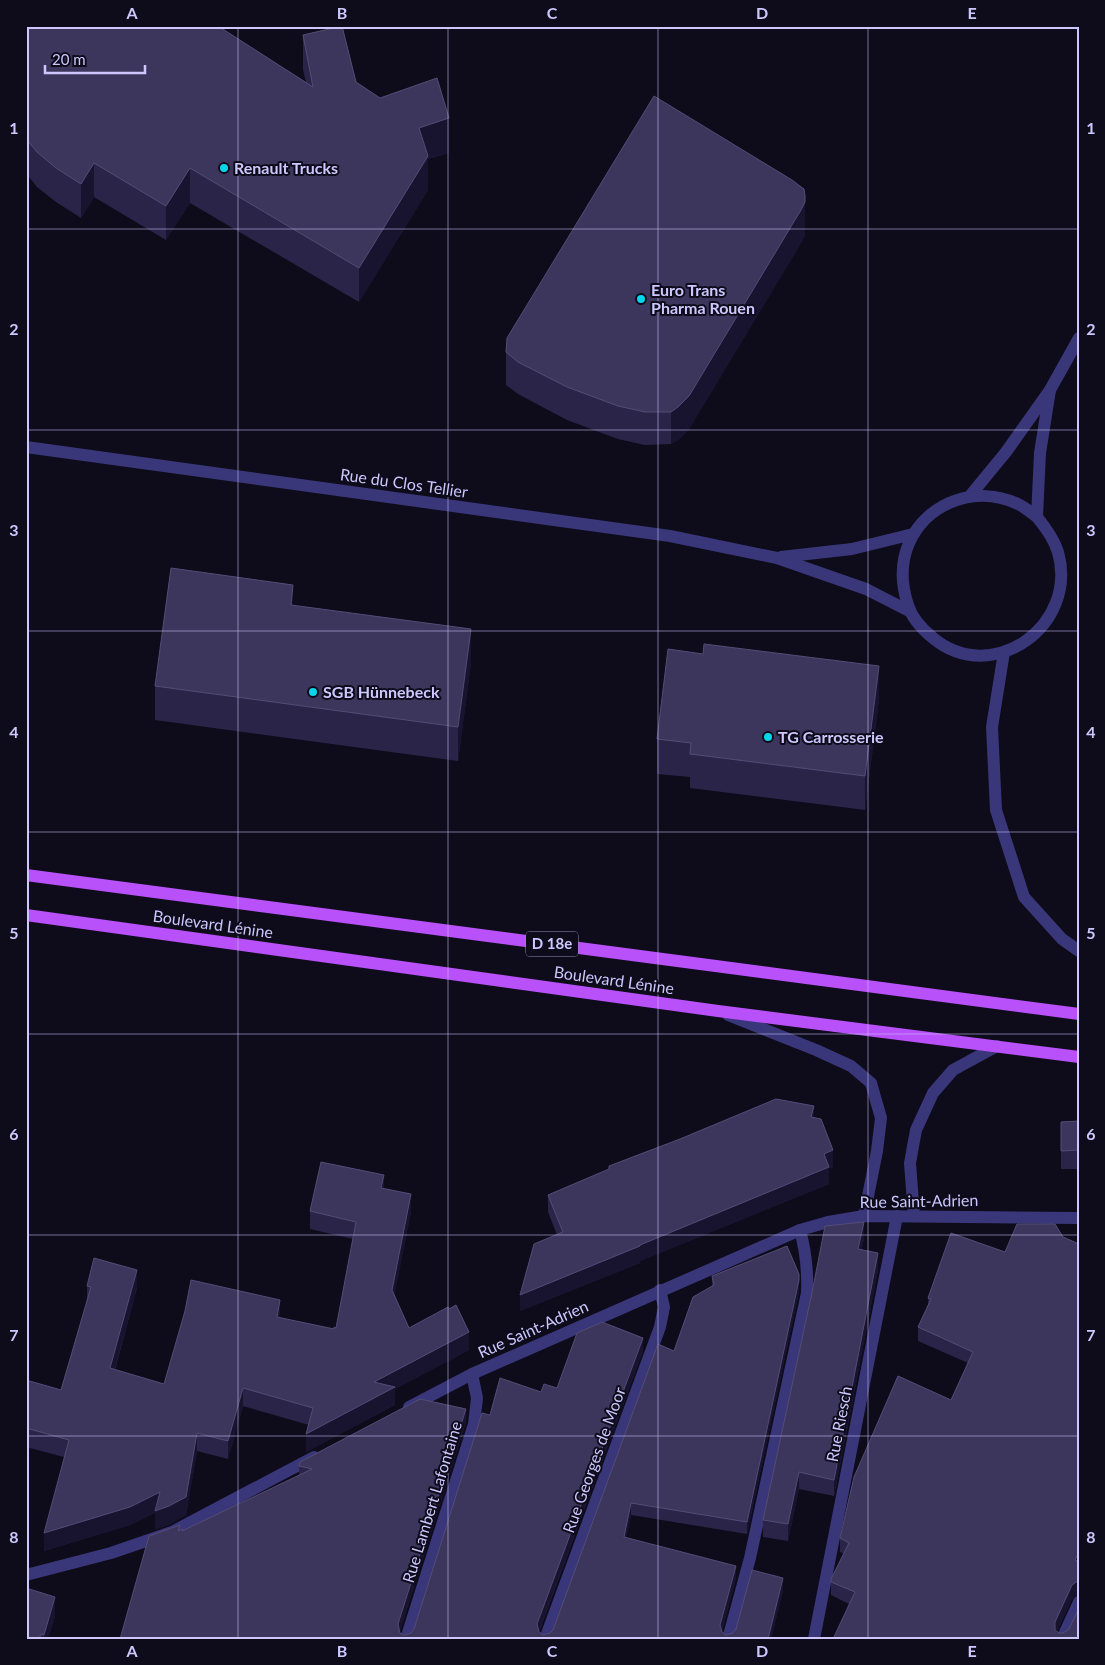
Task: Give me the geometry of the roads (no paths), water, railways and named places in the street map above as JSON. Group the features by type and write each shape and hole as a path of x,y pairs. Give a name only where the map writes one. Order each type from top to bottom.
{"main road":[{"name":"Boulevard Lénine","path":"26,875 1079,1014"},
{"name":"Boulevard Lénine","path":"26,915 718,1011 1079,1057"}],"street":[{"path":"969,497 1006,452 1050,390 1079,338"},
{"path":"1037,517 1040,453 1050,390"},
{"name":"Rue du Clos Tellier","path":"26,447 670,536 776,558 866,589 909,611"},
{"name":"Rue du Clos Tellier","path":"980,495 1000,497 1020,504 1037,517 1050,533 1058,552 1062,573 1060,594 1052,613 1040,630 1023,644 1004,652 982,656 960,653 939,644 922,629 909,611 903,592 901,571 905,552 913,534 926,518 942,506 960,498 980,495"},
{"name":"Rue du Clos Tellier","path":"776,558 852,549 913,534"},
{"path":"1004,652 992,726 996,810 1024,897 1062,939 1079,951"},
{"path":"718,1011 851,1066 871,1083 881,1118 877,1151 864,1216"},
{"path":"914,1216 910,1163 916,1130 933,1094 954,1070 997,1046"},
{"name":"Rue Saint-Adrien","path":"401,1411 472,1374 660,1290 800,1230 828,1222 864,1216 1079,1218"},
{"name":"Rue Riesch","path":"814,1639 897,1216"},
{"path":"728,1639 750,1558 807,1293 808,1271 800,1230"},
{"name":"Rue Georges de Moor","path":"544,1639 660,1327 664,1307 660,1290"},
{"name":"Rue Lambert Lafontaine","path":"406,1639 474,1424 477,1398 472,1374"},
{"path":"26,1575 111,1552 172,1532 322,1453"},
{"path":"1062,1639 1079,1602"}],"place":[{"name":"Renault Trucks","path":"224,168"},
{"name":"Euro Trans Pharma Rouen","path":"641,299"},
{"name":"SGB Hünnebeck","path":"313,692"},
{"name":"TG Carrosserie","path":"768,737"}]}
